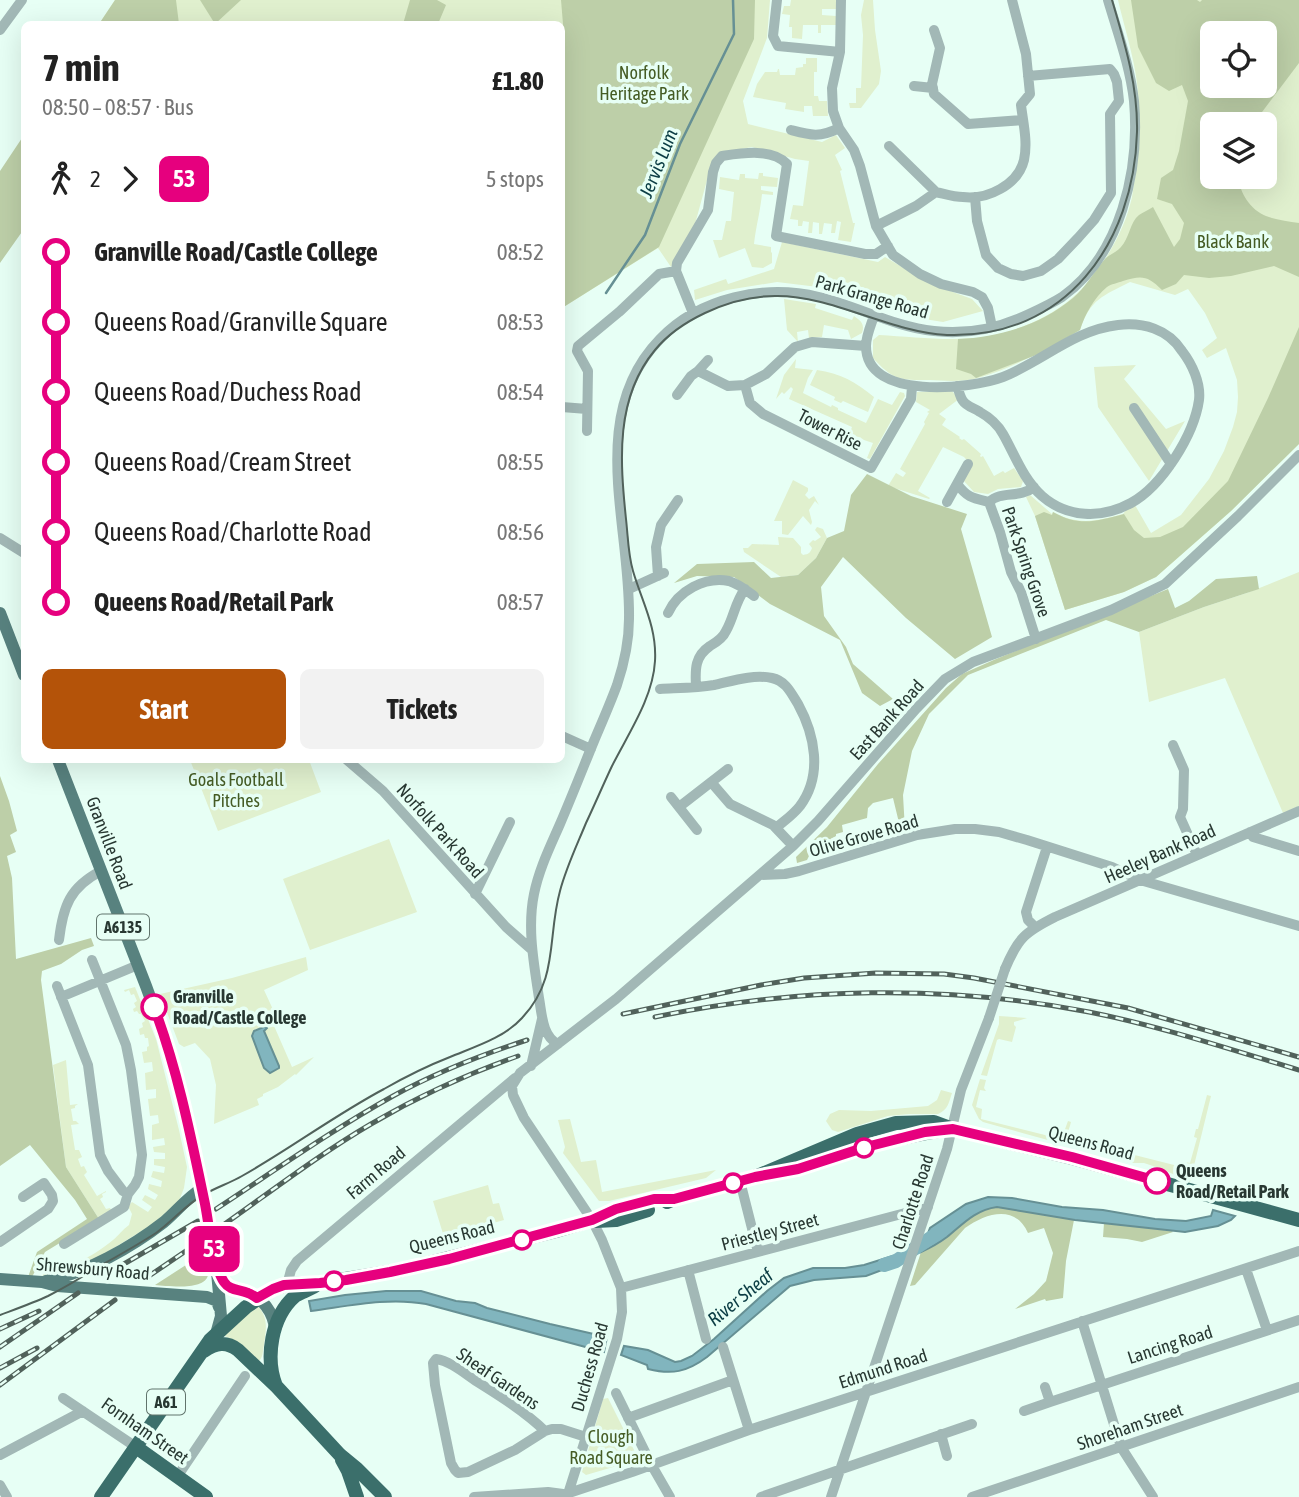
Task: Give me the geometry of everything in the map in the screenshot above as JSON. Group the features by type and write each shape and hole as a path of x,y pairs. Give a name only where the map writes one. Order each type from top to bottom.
{"highway":[{"name":"Queens Road","path":"263,1294 287,1285 320,1283 411,1268 535,1237 592,1220 616,1209 654,1199 674,1199 755,1177 857,1134 896,1123 934,1122 1299,1220"},
{"name":"Queens Road","path":"275,1331 295,1297 320,1283"},
{"name":"A61","path":"101,1497 209,1340 263,1294"},
{"name":"A61","path":"275,1331 271,1374 277,1387"},
{"path":"198,1357 212,1346 227,1343 238,1350 277,1387 340,1455 385,1497"},
{"name":"Fornham Street","path":"135,1447 182,1471 191,1487 206,1497"},
{"path":"340,1455 357,1497"}],"main road":[{"path":"0,612 2,626 21,668"},
{"name":"Granville Road","path":"59,763 169,1049 188,1124 216,1261 223,1281 235,1290 263,1294"},
{"path":"42,1282 70,1275 101,1261 155,1228 201,1189"},
{"name":"Granville Road","path":"216,1261 221,1316 216,1334"},
{"name":"Shrewsbury Road","path":"0,1279 207,1297 217,1301 219,1307"},
{"path":"263,1294 274,1321 275,1331"}],"street":[{"path":"0,30 22,0"},
{"path":"776,0 773,36 778,46 840,52"},
{"path":"841,0 840,52 832,88 833,111 839,128 854,150 860,166 876,226 893,255 920,274 982,297 988,308 992,327"},
{"path":"889,146 936,192 964,198 975,197 1010,183 1023,161 1025,144 1021,105 1030,94 1026,54 1012,0"},
{"name":"Park Grange Road","path":"531,949 534,895 545,858 616,688 622,666 629,623 629,589 618,460 619,431 625,399 639,364 682,319 723,300 750,294 784,291 820,297 903,325 934,331 974,331 992,327 1015,320 1064,295 1099,258 1110,239 1125,202 1133,163 1135,117 1130,72 1108,0"},
{"path":"934,30 940,48 932,84 934,94 968,124 1023,120"},
{"path":"975,197 977,221 986,255 998,268 1023,276 1041,271 1058,260 1094,220 1111,193 1110,114 1119,101 1114,74 1110,69 1028,76"},
{"path":"914,86 933,88"},
{"path":"791,130 811,135 826,135 839,128"},
{"path":"693,313 676,271 677,263 708,210 713,172 722,156 759,153 781,158 787,164 776,236 865,254 876,254 888,246"},
{"path":"876,226 916,206 936,192"},
{"path":"587,430 588,371 577,351 578,346 659,274 676,271"},
{"path":"874,316 866,346 872,365 882,376 912,387 957,386 1001,377 1034,363 1070,340 1092,330 1125,324 1142,325 1162,331 1171,337 1181,348 1192,368 1199,399 1190,432 1171,464 1145,492 1131,503 1103,513 1090,514 1070,512 1048,501 1021,469 999,428 979,411 968,406 957,386"},
{"path":"698,372 728,386 745,385 766,374 795,347 812,342 866,346"},
{"path":"677,395 691,376 708,360"},
{"name":"Tower Rise","path":"745,385 750,403 763,414 871,468 911,399 912,387"},
{"path":"565,407 587,409"},
{"path":"1134,408 1171,464"},
{"name":"East Bank Road","path":"520,1073 617,998 793,846 945,679 973,662 1111,610 1165,584 1299,454"},
{"path":"947,502 968,464"},
{"path":"957,484 966,495 989,502"},
{"name":"Park Spring Grove","path":"1034,486 1023,494 995,497 989,502 1036,639"},
{"path":"629,589 662,575 656,547 661,525 678,500"},
{"path":"0,538 21,552"},
{"path":"681,611 670,609 682,594 708,581 728,581 749,592 738,598 725,633 703,651 696,663 696,686"},
{"path":"660,689 764,677 775,678 789,688 812,737 813,773 801,804 776,828"},
{"path":"565,737 591,748"},
{"path":"1173,745 1184,770 1183,808 1180,817 1197,855"},
{"name":"Norfolk Park Road","path":"351,763 383,791 475,894 531,949"},
{"path":"679,807 727,769"},
{"path":"711,782 730,804 776,828 793,846"},
{"path":"671,797 697,830"},
{"name":"Heeley Bank Road","path":"1035,927 1299,811"},
{"path":"475,894 510,822"},
{"name":"Olive Grove Road","path":"760,875 799,871 917,835 975,829 999,832 1112,867 1140,880 1299,926"},
{"path":"1250,832 1254,837 1299,851"},
{"path":"1035,927 1027,917 1027,909 1046,847"},
{"name":"Olive Grove Road","path":"780,857 787,867 799,871"},
{"path":"1165,869 1161,881 1170,888"},
{"path":"59,940 62,917 73,894 85,880 101,871"},
{"path":"506,927 532,932"},
{"name":"Charlotte Road","path":"831,1497 953,1129 961,1090 1005,969 1015,947 1035,927"},
{"path":"531,949 542,1018 550,1039 558,1044"},
{"path":"64,1244 124,1207 128,1194 139,1177 142,1155 126,1045 92,960"},
{"path":"61,997 138,965"},
{"path":"57,986 88,1065 100,1154 122,1191 128,1194"},
{"path":"533,1063 542,1018"},
{"name":"East Bank Road","path":"517,1102 521,1080 533,1063"},
{"path":"517,1102 512,1090 520,1073"},
{"name":"Farm Road","path":"287,1285 297,1261 520,1073"},
{"path":"497,1094 508,1095 517,1102"},
{"name":"Duchess Road","path":"517,1102 531,1128 592,1220 621,1288 622,1312 617,1339 568,1495"},
{"path":"740,1181 758,1252"},
{"path":"0,1242 48,1209 53,1201 44,1183 23,1197"},
{"name":"Priestley Street","path":"621,1288 928,1207"},
{"name":"Edmund Road","path":"474,1497 548,1492 568,1495 749,1430 1299,1251"},
{"path":"1246,1269 1267,1330"},
{"path":"688,1270 706,1339"},
{"name":"Lancing Road","path":"1024,1411 1299,1320"},
{"path":"1082,1321 1121,1447 1153,1497"},
{"path":"723,1347 749,1430"},
{"name":"Sheaf Gardens","path":"545,1431 530,1416 458,1369 440,1359 433,1363 435,1385 455,1470 463,1473 514,1450 545,1431 561,1429 586,1437"},
{"path":"182,1471 245,1376"},
{"path":"628,1418 733,1380"},
{"path":"1045,1387 1050,1402"},
{"name":"Shoreham Street","path":"972,1497 1299,1387"},
{"path":"616,1393 670,1497"},
{"name":"Fornham Street","path":"63,1398 135,1447"},
{"path":"0,1455 83,1411"},
{"path":"761,1497 972,1424"},
{"path":"941,1434 947,1456"},
{"path":"0,1485 7,1497"}],"green space":[{"name":"Norfolk Heritage Park","path":"115,0 770,0 767,38 743,101 748,124 822,142 836,135 845,148 835,155 842,170 840,171 855,223 851,242 838,240 841,222 837,221 835,233 831,233 832,224 824,223 822,234 819,234 819,223 813,222 812,233 808,233 809,222 803,221 802,226 798,226 798,220 790,219 793,205 803,206 809,161 752,147 720,153 712,162 695,224 671,267 658,248 565,306 565,21 101,21"},
{"path":"115,0 176,0 179,21 101,21"},
{"path":"200,0 241,0 218,21 213,21"},
{"path":"410,0 437,0 446,5 439,21 404,21"},
{"name":"Norfolk Heritage Park","path":"561,0 755,0 754,39 659,247 565,306 565,21 563,21"},
{"path":"791,0 836,0 836,9 822,9 822,15 836,16 836,25 821,25 821,33 818,33 818,25 803,25 802,39 792,38 790,15 782,14 784,6 790,6"},
{"path":"864,0 873,0 881,71 879,84 861,108 850,108 849,103 856,103 856,88 861,88 861,15"},
{"name":"Black Bank","path":"1118,0 1299,0 1299,444 1231,511 1156,577 1124,592 1065,610 1035,516 1026,497 1030,495 1052,514 1053,512 1080,521 1123,514 1135,505 1151,533 1181,515 1209,479 1224,451 1237,412 1237,380 1226,348 1207,358 1202,350 1217,338 1205,313 1188,289 1175,295 1130,282 1105,295 1093,305 1080,330 1018,363 992,374 960,381 898,378 873,358 873,340 879,335 952,339 996,335 1036,321 1055,311 1081,290 1115,243 1132,198 1138,155 1139,119 1137,83"},
{"path":"1131,0 1299,0 1299,63 1277,92 1277,21 1200,21 1200,98 1273,98 1262,112 1200,112 1200,189 1242,189 1255,210 1270,217 1299,223 1299,277 1274,266 1231,276 1209,278 1184,275 1176,284 1162,290 1144,278 1130,279 1107,287 1090,307 1080,330 1039,354 976,378 956,369 958,339 989,336 1019,328 1061,307 1082,289 1106,258 1121,247 1136,218 1142,213 1153,207 1174,247 1180,239 1184,223 1172,204 1157,199 1161,178 1173,170 1188,101 1182,85 1169,91 1156,83 1138,47"},
{"path":"806,58 817,58 814,96 818,96 819,101 827,101 828,116 813,116 812,106 804,106 804,112 785,109 786,103 753,97 765,72 777,72 779,69 780,75 795,75 796,68 806,64"},
{"path":"21,140 21,233 0,263 0,171"},
{"path":"759,173 778,178 777,187 761,186 761,190 773,192 773,195 762,194 754,244 771,247 772,263 763,268 752,267 745,248 719,258 713,240 722,240 726,221 731,221 734,192 719,189 720,177 739,180 740,174 745,174 745,178 758,179"},
{"path":"782,242 878,262 885,257 931,284 972,299 983,311 943,322 912,317 818,287 777,282 727,290 695,300 694,290 726,279 728,284 774,269"},
{"path":"784,299 816,304 815,308 852,320 854,316 862,323 862,333 851,339 848,330 824,325 822,337 809,338 808,330 797,332 798,342 787,330"},
{"path":"1299,327 1299,444 1231,511 1156,577 1124,592 1065,610 1035,516 1044,512 1052,515 1053,512 1071,520 1088,521 1124,514 1134,530 1144,538 1160,537 1183,527 1228,481"},
{"path":"796,359 795,368 813,370 803,393 866,423 878,399 892,405 900,392 904,393 905,396 870,459 867,458 873,443 849,435 852,427 789,399 793,389 791,387 776,399 784,375"},
{"path":"1136,365 1124,379 1166,429 1185,421 1149,481 1098,407 1094,367"},
{"path":"817,370 847,379 874,397 868,412 834,400 835,397 810,385"},
{"path":"952,391 959,399 939,414 946,419 942,425 981,454 994,476 1014,468 1023,481 1021,487 998,489 988,494 974,492 963,480 971,465 964,457 943,447 918,491 929,499 888,486 896,473 903,477 906,473 900,469 930,410 916,402 917,392"},
{"path":"867,474 911,496 967,514 961,529 992,637 955,659 906,618 843,557 821,587 824,616 846,647 853,664 893,699 880,706 862,693 840,640 770,604 734,577 697,576 674,583 697,564 754,562 771,578 798,575 816,558 827,538 844,531 851,495"},
{"path":"793,480 808,488 805,495 809,499 814,496 819,505 815,501 809,510 811,525 803,516 788,535 782,534 782,521 774,521"},
{"path":"817,527 823,529 827,538 816,558 798,575 781,577 744,552 743,548 752,544 779,545 778,537 793,538 801,547 801,553 807,554 812,548 809,544 821,537 815,530"},
{"path":"1299,572 1299,806 1283,813 1225,678 1149,702 1139,632"},
{"path":"1257,576 1259,589 1139,632 1106,620 968,675 929,714 912,751 903,795 905,830 901,831 893,798 873,803 868,808 867,818 842,825 843,832 831,839 832,846 811,852 807,860 797,863 796,857 827,827 878,764 946,688 962,674 1168,589 1175,608 1189,601 1216,579"},
{"name":"Goals Football Pitches","path":"191,763 310,763 321,792 218,831"},
{"path":"0,776 17,831 10,835 16,852 7,856 12,878 16,959 91,938 94,946 42,971 41,980 66,1167 99,1219 45,1252 32,1277 28,1277 37,1252 87,1219 30,1145 0,1166"},
{"path":"389,839 417,912 310,950 283,879"},
{"path":"306,957 308,970 264,990 276,1016 271,1019 292,1067 314,1057 296,1075 257,1099 259,1105 214,1124 216,1085 210,1059 195,1043 184,1047 179,1044 160,994 232,978"},
{"path":"135,987 156,1039 179,1130 187,1167 184,1188 179,1201 153,1224 86,1265 42,1276 54,1268 82,1260 106,1246 129,1225 132,1214 128,1206 132,1202 148,1212 152,1207 142,1200 145,1195 155,1200 158,1195 148,1189 149,1184 161,1187 162,1181 151,1177 153,1171 164,1173 165,1167 154,1165 154,1159 165,1159 165,1153 154,1152 153,1147 165,1145 164,1138 152,1140 152,1125 159,1123 158,1115 150,1116 148,1099 156,1098 156,1089 146,1090 145,1073 153,1071 152,1062 144,1063 142,1052 147,1051 149,1046 148,1038 145,1038 144,1034 140,1035 139,1029 145,1021 141,1014 134,1012 134,1003 137,1001 134,994 124,990"},
{"path":"999,1016 1027,1018 1014,1022 1016,1027 1012,1042 997,1040 987,1076 981,1075 999,1024"},
{"path":"66,1060 70,1105 78,1104 71,1109 73,1121 79,1124 71,1125 75,1150 79,1150 82,1157 78,1159 87,1172 84,1175 97,1196 106,1191 100,1199 106,1209 111,1210 99,1219 66,1167 53,1065"},
{"path":"980,1079 986,1080 986,1091 980,1090 976,1107 982,1109 981,1119 1053,1137 1055,1132 1064,1132 1068,1121 1071,1122 1067,1132 1055,1142 983,1122 979,1119 972,1105"},
{"path":"941,1090 952,1093 946,1108 938,1114 888,1116 838,1132 832,1130 826,1121 830,1114 839,1110 871,1111 928,1106 937,1100"},
{"path":"1207,1095 1211,1096 1190,1182 1144,1163 1130,1163 1096,1152 1089,1144 1087,1137 1096,1139 1095,1145 1182,1167 1184,1162 1190,1163 1197,1138 1194,1137 1196,1129"},
{"path":"570,1119 581,1162 596,1160 602,1192 716,1170 706,1178 609,1201 599,1201 563,1153 565,1147 558,1120"},
{"path":"488,1185 493,1204 499,1203 504,1220 444,1237 433,1201"},
{"path":"1003,1207 1074,1220 1066,1261 1063,1298 1045,1299 1015,1309 1046,1281 1053,1253 1044,1228 1028,1233 1016,1218 1000,1214 982,1218 965,1228 915,1285 910,1286 921,1252 934,1246 986,1209"},
{"path":"1104,1223 1173,1232 1142,1242 1103,1237"},
{"path":"205,1258 208,1275 200,1283 185,1286 155,1285 189,1263"},
{"path":"257,1305 266,1324 262,1354 258,1362 239,1343 223,1335"},
{"name":"Clough Road Square","path":"608,1398 638,1458 586,1475 582,1472 603,1399"}],"water":[{"path":"266,1026 264,1031 279,1066 270,1073 264,1068 252,1036 254,1031"},
{"path":"988,1197 1012,1198 1155,1219 1186,1221 1211,1216 1213,1210 1235,1216 1218,1226 1185,1232 1075,1220 997,1207 976,1214 944,1239 921,1252 930,1228 966,1204"},
{"path":"902,1253 898,1264 866,1276 814,1280 790,1286 707,1357 686,1369 665,1372 648,1369 647,1365 621,1355 624,1346 648,1350 675,1362 681,1361 714,1339 784,1278 813,1268 864,1265"},
{"path":"386,1291 421,1291 607,1337 604,1352 426,1304 383,1302 311,1311 309,1301"}],"waterway":[{"name":"Jervis Lum","path":"606,293 645,235 680,144 734,34 733,0"},
{"name":"River Sheaf","path":"884,1265 896,1261 938,1233"}],"tram line":[{"path":"0,1315 66,1287 156,1233 198,1198 260,1166 400,1080 479,1046 522,1018 534,1003 547,973 556,908 568,865 609,773 645,702 653,675 654,637 630,558 622,475 623,431 627,409 642,369 660,344 684,324 721,306 757,297 796,297 818,301 903,328 947,335 989,332 1026,321 1059,302 1086,277 1107,246 1123,211 1133,173 1137,132 1135,98 1126,49 1112,0"}],"railway":[{"path":"623,1014 804,978 876,973 944,974 1128,1008 1299,1057"},
{"path":"655,1017 709,1007 817,995 926,993 981,997 1035,1003 1116,1018 1299,1070"},
{"path":"216,1209 393,1096 458,1065 527,1040"},
{"path":"219,1228 313,1161 371,1124 443,1087 518,1056"},
{"path":"117,1268 198,1221"},
{"path":"149,1276 202,1240"},
{"path":"0,1347 78,1293"},
{"path":"0,1385 115,1300"},
{"path":"0,1329 39,1311"},
{"path":"0,1368 37,1348"}],"bus line":[{"name":"53","path":"154,1007 179,1086 216,1261 223,1281 235,1290 257,1298 284,1285 346,1280 449,1259 592,1220 616,1209 654,1199 674,1199 755,1177 798,1169 866,1147 925,1132 953,1129 1021,1144 1157,1181"}],"place":[{"name":"Granville Road/Castle College","path":"154,1007"},
{"name":"Queens Road/Retail Park","path":"1157,1181"}]}
